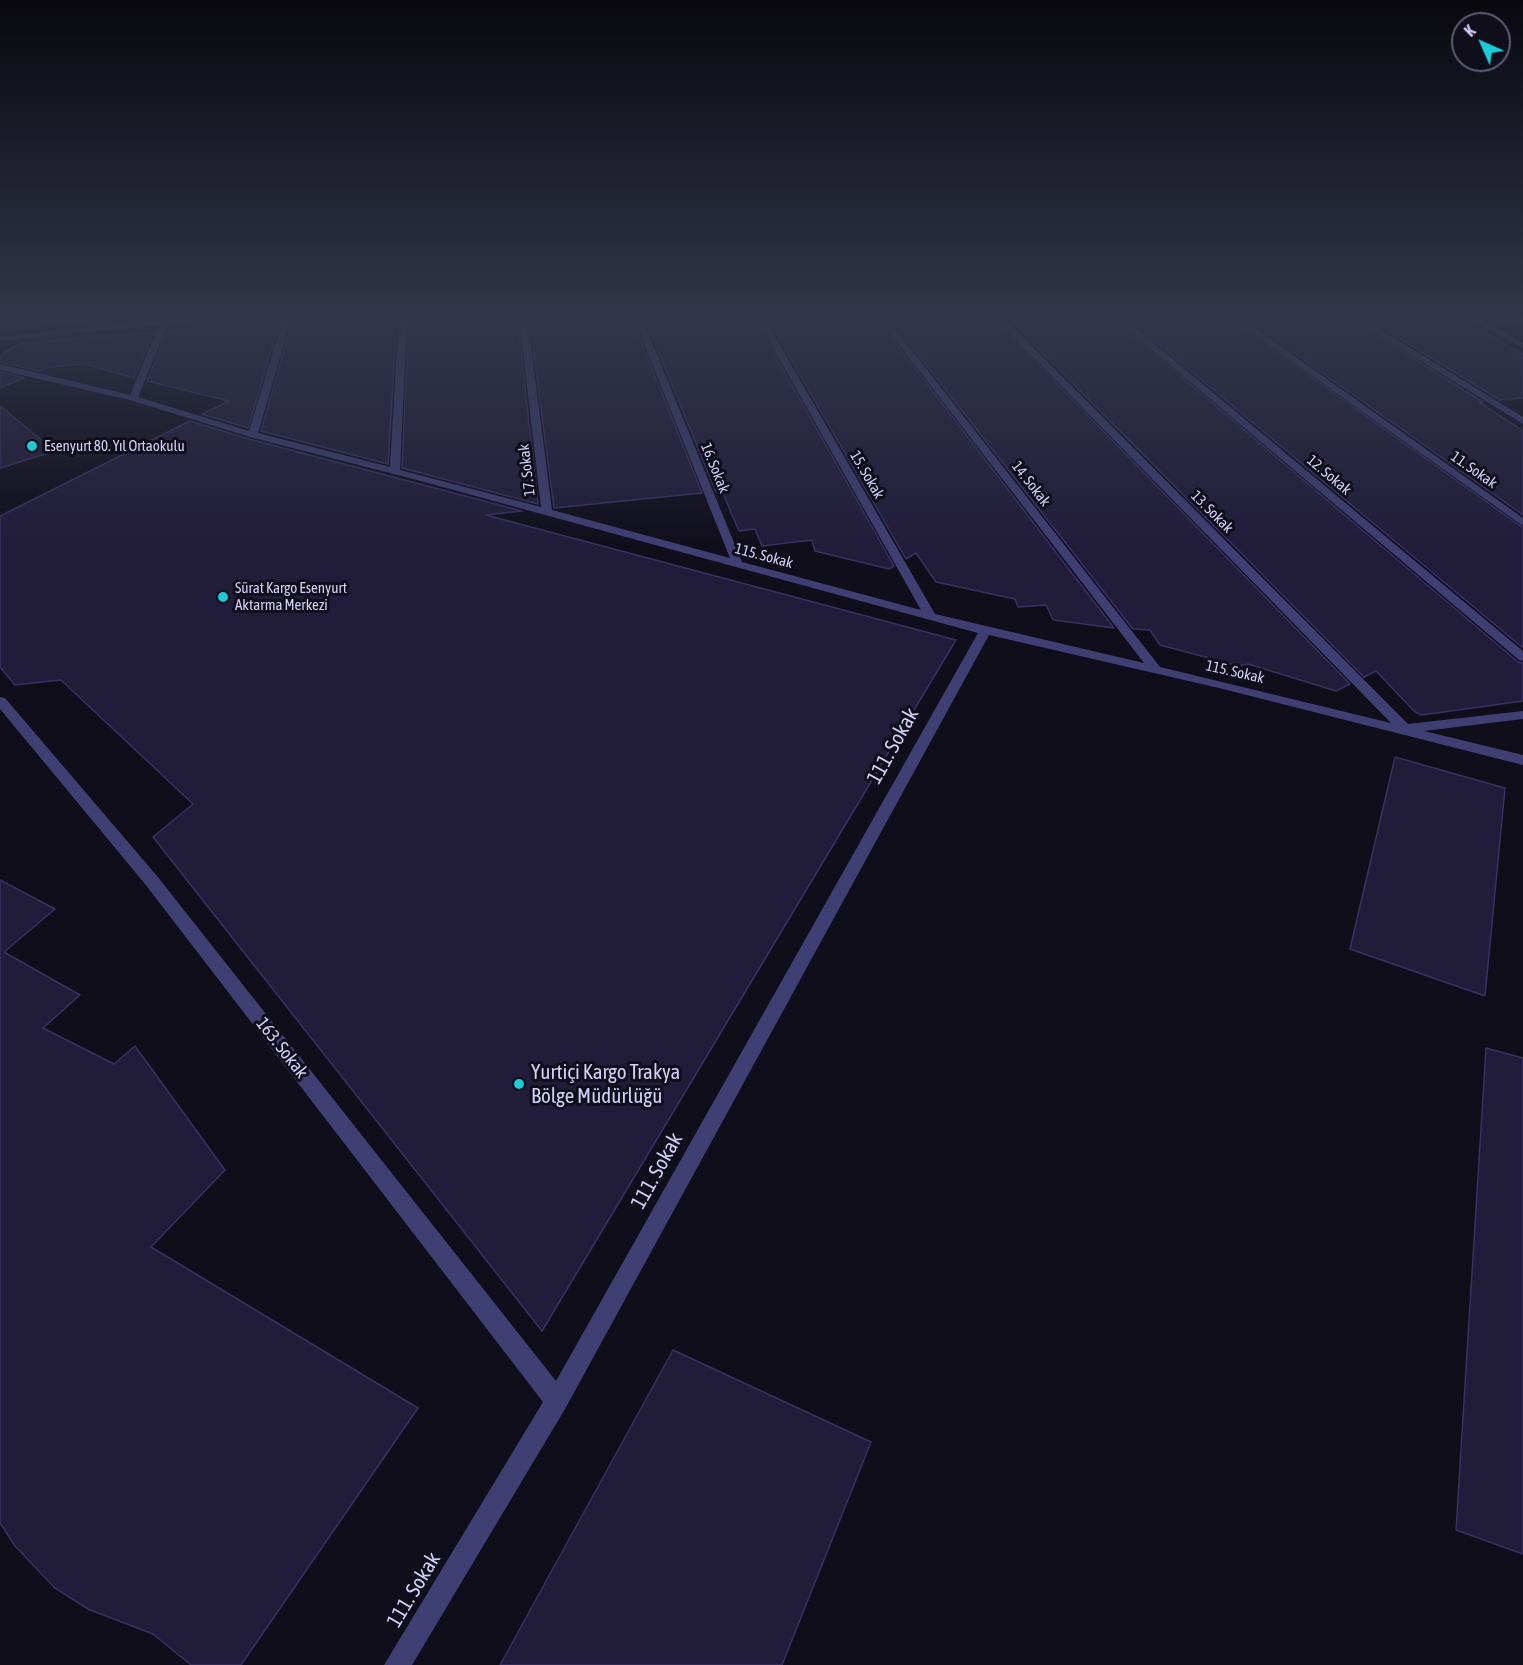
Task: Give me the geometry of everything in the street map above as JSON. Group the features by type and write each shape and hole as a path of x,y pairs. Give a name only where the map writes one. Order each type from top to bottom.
{"street":[{"name":"115. Sokak","path":"115,394 253,435 548,512 931,617 1405,729 1523,760"},
{"path":"133,398 135,394"},
{"path":"253,435 265,394"},
{"path":"395,472 399,394"},
{"name":"17. Sokak","path":"534,394 548,512"},
{"name":"16. Sokak","path":"669,394 738,564"},
{"name":"15. Sokak","path":"803,394 931,617"},
{"name":"14. Sokak","path":"941,394 1157,671"},
{"name":"13. Sokak","path":"1074,394 1405,729"},
{"name":"12. Sokak","path":"1209,394 1523,657"},
{"name":"11. Sokak","path":"1341,394 1523,523"},
{"path":"1479,394 1523,421"},
{"name":"111. Sokak","path":"397,1665 557,1401 985,631"},
{"name":"163. Sokak","path":"0,701 151,880 557,1401"},
{"path":"1405,729 1523,715"}],"building":[{"path":"199,394 258,394 248,428 202,414 229,401"},
{"path":"272,394 392,394 388,464 261,431"},
{"path":"405,394 526,394 538,504 402,468"},
{"path":"539,394 662,394 702,493 554,508"},
{"path":"676,394 797,394 894,566 889,569 815,551 812,540 762,546 755,529 739,531 722,491 716,492"},
{"path":"811,394 935,394 1114,628 1053,620 1046,605 1018,607 1015,599 936,582 916,553 906,559"},
{"path":"949,394 1067,394 1350,684 1336,691 1248,664 1239,666 1160,645 1150,630 1133,629"},
{"path":"1083,394 1202,394 1518,662 1523,663 1523,701 1422,715 1415,712 1376,671 1364,677"},
{"path":"1218,394 1335,394 1523,528 1523,648"},
{"path":"1352,394 1470,394 1483,402 1479,402 1523,431 1523,515"},
{"path":"1490,394 1523,394 1523,398 1500,400"},
{"path":"0,406 55,451 0,468"},
{"name":"Yurtiçi Kargo Trakya Bölge Müdürlüğü","path":"190,421 249,439 522,511 486,515 956,640 542,1331 153,837 193,804 61,680 15,685 0,667 0,516"},
{"path":"1395,757 1505,788 1485,996 1350,949"},
{"path":"0,880 55,909 4,952 80,995 43,1028 114,1064 135,1046 225,1170 151,1247 418,1408 241,1665 191,1665 153,1634 88,1609 55,1588 15,1546 0,1523"},
{"path":"1486,1048 1523,1058 1523,1554 1456,1530"},
{"path":"673,1350 871,1442 782,1665 500,1665"}],"place":[{"name":"Esenyurt 80. Yıl Ortaokulu","path":"32,446"},
{"name":"Sürat Kargo Esenyurt Aktarma Merkezi","path":"223,597"},
{"name":"Yurtiçi Kargo Trakya Bölge Müdürlüğü","path":"519,1084"}]}
